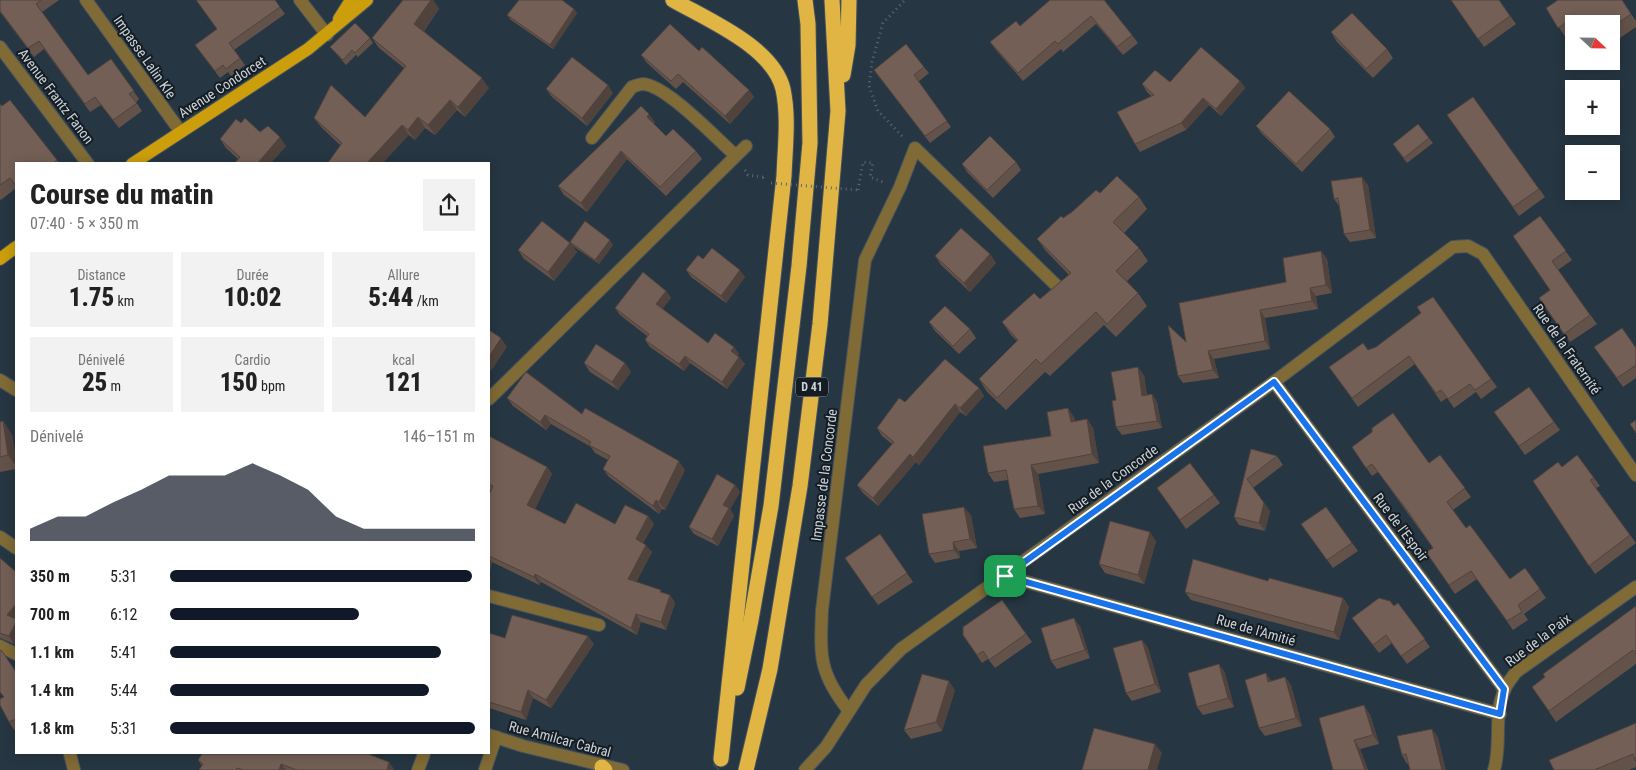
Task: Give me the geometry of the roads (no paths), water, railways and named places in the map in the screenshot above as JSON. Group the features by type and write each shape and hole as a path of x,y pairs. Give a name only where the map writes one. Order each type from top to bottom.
{"highway":[{"name":"D 41","path":"673,0 740,38 775,69 782,88 786,111 784,176 720,764 751,620 771,506 800,266 810,143 808,24 805,0"},
{"name":"D 41","path":"746,770 770,669 800,486 820,324 838,111 832,0"},
{"path":"838,111 848,45 849,0"}],"main road":[{"name":"Avenue Condorcet","path":"327,35 351,0"},
{"name":"Avenue Condorcet","path":"135,162 327,35 367,0"},
{"path":"0,259 15,248"}],"street":[{"name":"Impasse Lalin Kle","path":"86,0 180,131"},
{"path":"300,0 327,35"},
{"name":"Avenue Frantz Fanon","path":"0,47 86,162"},
{"path":"592,138 632,87 641,83 654,86 670,96 735,155"},
{"path":"490,398 746,146"},
{"name":"Impasse de la Concorde","path":"849,711 831,687 826,672 820,648 822,610 865,260 900,187 915,148 1060,288"},
{"name":"Rue de la Concorde","path":"805,770 826,747 866,685 900,649 1005,576 1274,382 1453,247 1468,246"},
{"name":"Rue de la Fraternité","path":"1468,246 1483,254 1636,475"},
{"path":"0,380 15,389"},
{"name":"Rue de l'Espoir","path":"1274,382 1504,689"},
{"path":"0,537 15,547"},
{"name":"Rue de l'Amitié","path":"1005,576 1500,714"},
{"name":"Rue de la Paix","path":"1494,770 1498,757 1500,714 1504,689 1516,672 1636,587"},
{"path":"490,596 599,625"},
{"path":"0,646 15,654"},
{"name":"Rue Amilcar Cabral","path":"492,736 604,768 623,770"},
{"path":"70,754 74,770"},
{"path":"418,770 424,754"},
{"path":"485,770 488,754"}]}
